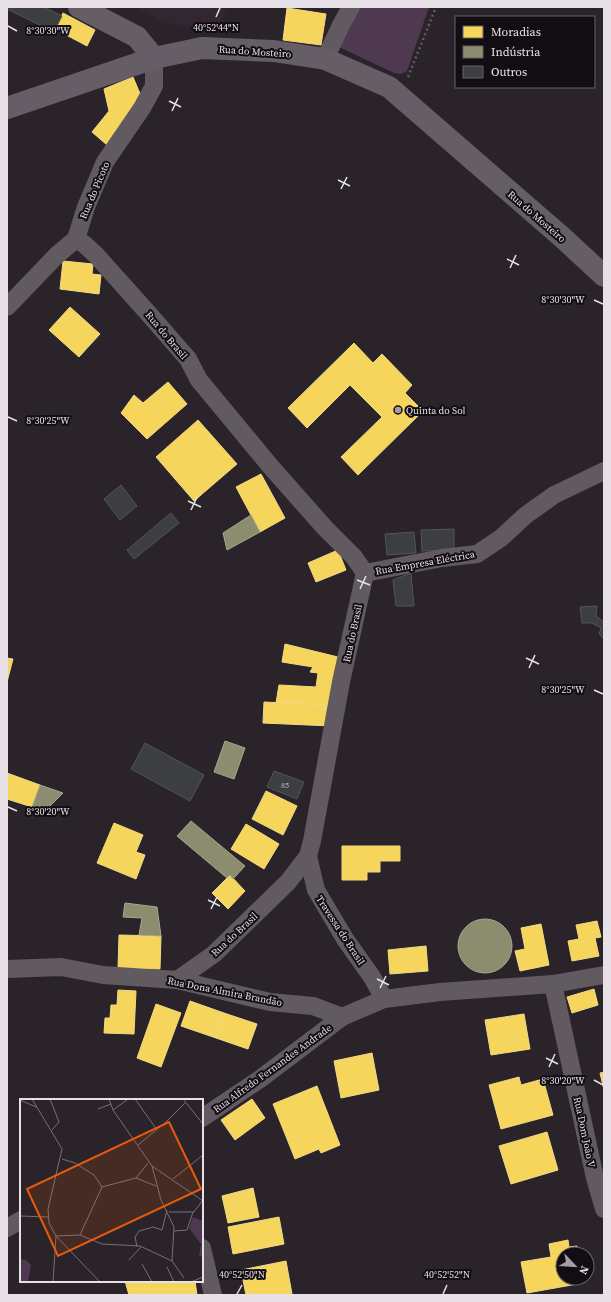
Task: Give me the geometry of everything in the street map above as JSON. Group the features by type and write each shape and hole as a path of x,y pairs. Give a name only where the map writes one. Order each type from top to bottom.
{"main road":[{"path":"79,7 137,37 154,58"},
{"name":"Rua do Mosteiro","path":"7,108 154,58 202,48 274,51 325,59 389,87 563,238 604,276"}],"street":[{"path":"325,59 340,25 351,7"},
{"name":"Rua do Picoto","path":"76,239 86,207 105,162 142,108 154,86 154,58"},
{"path":"7,308 57,255 76,239"},
{"name":"Rua do Brasil","path":"76,239 96,255 188,359 199,380 271,467 324,528 354,557 365,573 341,682 308,856 288,882 214,954 177,980"},
{"name":"Rua Empresa Eléctrica","path":"365,573 442,558 476,554 501,538 526,515 554,495 604,472"},
{"name":"Travessa do Brasil","path":"308,856 316,890 345,939 372,978 384,999"},
{"name":"Rua Dona Almira Brandão","path":"7,969 61,968 103,974 177,980 270,1002 313,1006 342,1017"},
{"path":"342,1017 384,999 440,992 553,984 604,975"},
{"name":"Rua Dom João V","path":"553,984 600,1177 604,1209"},
{"name":"Rua Alfredo Fernandes Andrade","path":"203,1117 260,1080 342,1017"},
{"path":"7,1228 20,1221"},
{"path":"203,1252 213,1295"}],"path":[{"path":"400,97 436,7"}],"shaded area":[{"path":"135,7 227,7 215,32 165,22"},
{"path":"358,7 429,7 407,71 401,74 394,73 339,47"}],"building: Moradias":[{"path":"287,8 326,14 321,45 283,40"},
{"path":"63,13 95,30 87,46 55,29"},
{"path":"133,77 141,96 107,145 92,132 109,111 104,89"},
{"path":"63,261 93,264 92,274 101,275 99,294 60,289"},
{"path":"70,307 100,334 79,357 49,330"},
{"name":"Quinta do Sol","path":"354,343 373,363 382,354 412,385 405,393 423,411 358,475 341,457 382,417 350,385 307,428 288,408"},
{"path":"168,382 187,404 147,439 121,413 134,395 143,403"},
{"path":"198,420 237,464 194,501 156,457"},
{"path":"261,474 285,518 260,532 236,487"},
{"path":"338,550 346,570 316,582 308,563"},
{"path":"285,644 342,658 331,705 276,703 279,685 316,687 318,673 310,672 313,667 282,662"},
{"path":"7,658 13,659 7,682"},
{"path":"264,702 331,705 331,726 263,723"},
{"path":"7,773 40,785 32,807 7,799"},
{"path":"266,791 297,806 283,835 252,819"},
{"path":"114,823 143,835 136,852 145,855 136,879 97,863"},
{"path":"246,824 279,844 264,869 231,849"},
{"path":"342,846 400,846 400,861 380,861 380,872 367,872 367,880 342,880"},
{"path":"230,875 245,891 228,909 212,893"},
{"path":"597,921 601,937 595,938 599,956 572,961 568,941 579,939 576,925"},
{"path":"541,924 549,965 520,971 515,951 525,949 521,928"},
{"path":"119,935 161,936 160,969 118,968"},
{"path":"426,946 428,971 390,974 388,950"},
{"path":"594,989 598,1005 572,1013 567,997"},
{"path":"118,990 136,991 134,1034 104,1033 105,1018 110,1018 111,1005 117,1005"},
{"path":"190,1001 224,1013 216,1038 181,1026"},
{"path":"156,1004 181,1013 161,1067 137,1058"},
{"path":"224,1013 257,1024 248,1049 216,1038"},
{"path":"524,1014 530,1049 491,1055 485,1020"},
{"path":"372,1053 379,1090 341,1098 334,1061"},
{"path":"604,1072 604,1090 600,1073"},
{"path":"519,1077 521,1085 543,1079 553,1115 501,1129 489,1085"},
{"path":"317,1086 340,1145 321,1153 319,1149 295,1159 273,1104"},
{"path":"252,1099 265,1118 235,1140 221,1120"},
{"path":"547,1132 558,1170 511,1184 499,1146"},
{"path":"253,1188 259,1217 228,1223 222,1196"},
{"path":"279,1217 284,1244 233,1254 228,1227"},
{"path":"568,1240 569,1246 555,1246 555,1286 566,1286 527,1293 521,1262 551,1257 549,1244"},
{"path":"286,1261 292,1294 246,1295 241,1270"},
{"path":"125,1282 195,1282 197,1295 129,1295"}],"building: Indústria":[{"path":"251,515 260,532 227,550 223,533"},
{"path":"225,741 245,748 234,779 214,772"},
{"path":"40,785 63,793 45,811 32,807"},
{"path":"191,821 245,866 233,879 230,875 227,878 177,836"},
{"path":"125,903 157,907 161,936 139,935 142,918 123,917"},
{"path":"480,919 490,919 500,923 508,931 512,941 512,951 508,961 500,969 490,973 480,973 470,969 462,961 458,951 458,941 462,931 470,923"}],"building: Outros":[{"path":"7,7 44,7 62,16 54,32 7,9"},
{"path":"121,485 137,506 120,520 104,499"},
{"path":"171,513 179,523 134,559 127,550"},
{"path":"454,529 454,550 422,551 421,530"},
{"path":"414,532 416,553 387,555 385,534"},
{"path":"411,573 414,606 396,606 393,580"},
{"path":"597,606 596,616 604,622 604,639 599,634 601,628 592,623 582,623 580,607"},
{"path":"145,743 204,775 190,801 131,769"},
{"path":"274,771 304,782 297,799 267,787"}],"place":[{"name":"Quinta do Sol","path":"398,410"}]}
